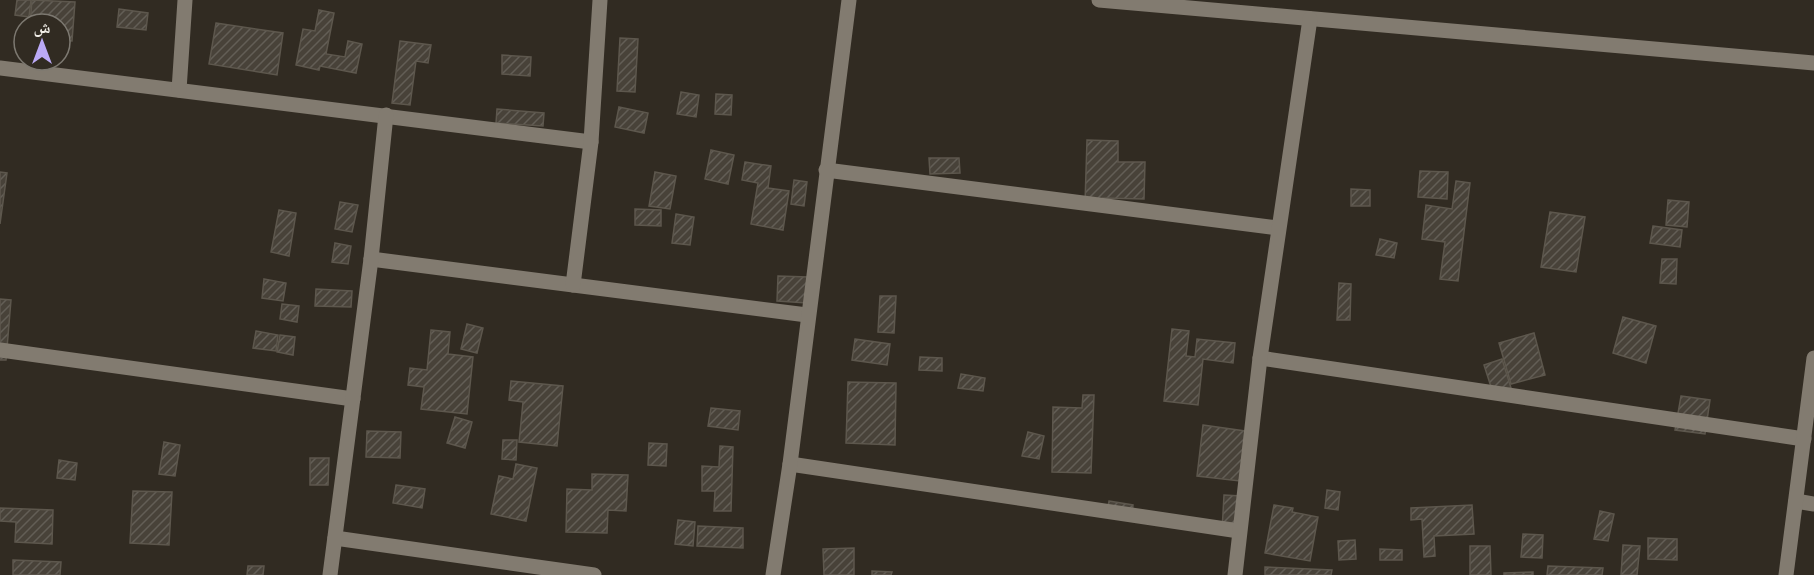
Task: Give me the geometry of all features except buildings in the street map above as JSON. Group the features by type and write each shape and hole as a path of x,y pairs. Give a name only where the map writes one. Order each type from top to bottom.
{"street":[{"path":"179,90 185,0"},
{"path":"573,285 591,142 600,0"},
{"path":"773,575 790,464 807,315 849,0"},
{"path":"1099,0 1814,63"},
{"path":"1235,575 1260,358 1310,19"},
{"path":"0,68 591,142"},
{"path":"330,575 371,259 386,115"},
{"path":"826,170 1278,228"},
{"path":"371,259 807,315"},
{"path":"0,350 353,399"},
{"path":"1260,358 1804,439"},
{"path":"1786,575 1814,358"},
{"path":"790,464 1239,531"},
{"path":"1796,501 1814,504"},
{"path":"335,538 521,570 594,575"}]}
